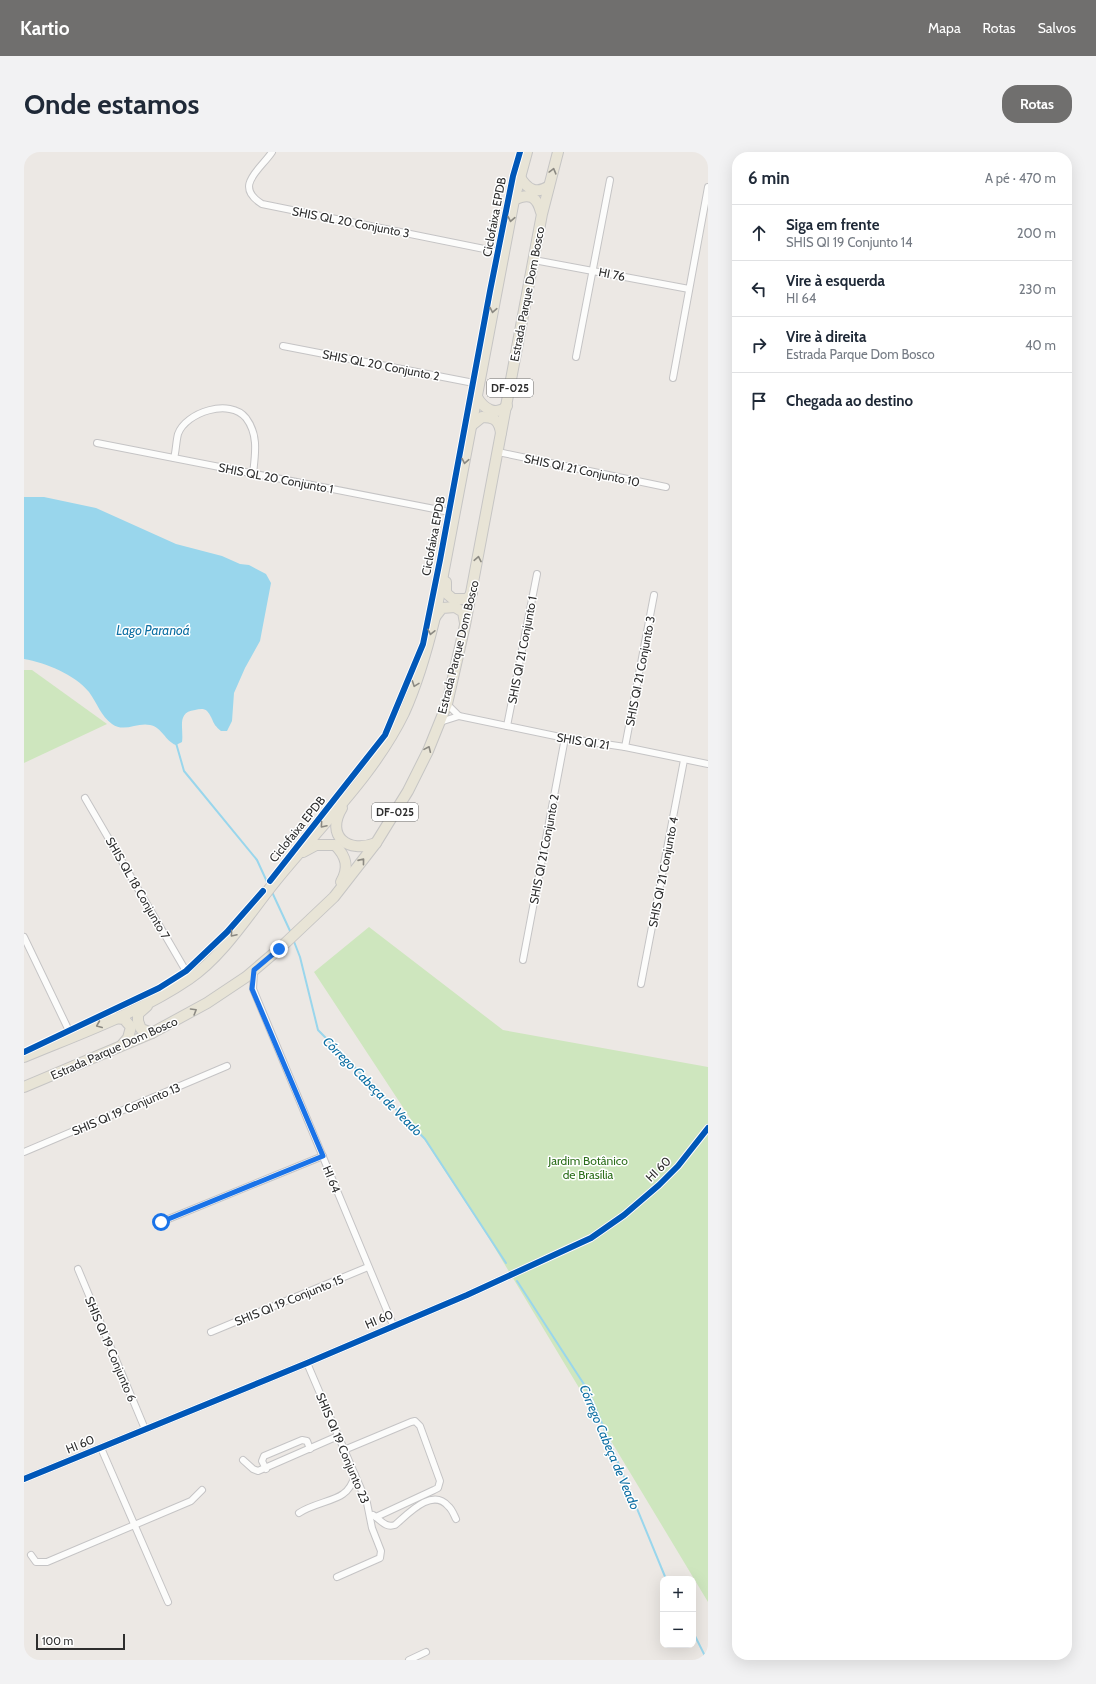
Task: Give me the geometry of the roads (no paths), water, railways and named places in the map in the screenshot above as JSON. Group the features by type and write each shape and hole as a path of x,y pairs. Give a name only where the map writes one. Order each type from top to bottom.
{"main road":[{"name":"DF-025","path":"24,1057 115,1018 159,996 190,978 218,952 348,795 378,755 403,714 426,654 435,617 446,566 514,200 527,152"},
{"name":"Estrada Parque Dom Bosco","path":"24,1087 152,1033 190,1013 238,983 279,949 334,897 376,843 408,791 447,704 472,593 542,214 558,152"},
{"path":"520,177 525,186 530,189 540,191 549,186"},
{"path":"514,200 522,196 535,199 538,201 542,214"},
{"path":"477,397 482,406 487,409 500,410 507,406"},
{"path":"472,425 482,417 496,420 499,424 501,434 499,449"},
{"path":"446,566 446,590 449,597 464,600 470,598 472,593"},
{"path":"435,617 442,608 455,607 463,612 465,625"},
{"path":"348,795 347,801 337,816 337,830 339,837 347,845 352,847 366,847 376,843"},
{"path":"298,855 316,845 326,844 335,845 341,851 347,865 345,874 334,897"},
{"path":"152,1033 141,1029 138,1017 143,1009 159,996"},
{"path":"115,1018 124,1019 131,1026 128,1038 121,1046"}],"street":[{"name":"SHIS QL 20 Conjunto 3","path":"272,152 251,177 249,184 250,191 262,204 504,252"},
{"path":"576,357 594,271 610,180"},
{"path":"672,378 708,187"},
{"name":"HI 76","path":"534,260 689,289"},
{"name":"SHIS QL 20 Conjunto 2","path":"283,346 480,384"},
{"path":"174,458 178,435 192,419 206,410 221,408 230,410 245,417 252,430 256,448 253,474"},
{"name":"SHIS QL 20 Conjunto 1","path":"97,443 455,514"},
{"name":"SHIS QI 21 Conjunto 10","path":"499,449 666,487"},
{"name":"SHIS QI 21 Conjunto 1","path":"507,726 537,574"},
{"name":"SHIS QI 21 Conjunto 3","path":"625,748 654,595"},
{"path":"447,704 459,716"},
{"name":"SHIS QI 21","path":"440,722 459,716 565,738 708,764"},
{"name":"SHIS QI 21 Conjunto 2","path":"523,960 565,738"},
{"name":"SHIS QI 21 Conjunto 4","path":"641,984 684,760"},
{"name":"SHIS QL 18 Conjunto 7","path":"85,798 190,978"},
{"path":"24,937 72,1037"},
{"name":"HI 64","path":"254,970 252,989 393,1325"},
{"path":"238,983 252,989"},
{"name":"SHIS QI 19 Conjunto 13","path":"25,1150 226,1066"},
{"name":"HI 60","path":"24,1479 307,1363 554,1256 605,1230 659,1185 678,1166 708,1128"},
{"path":"161,1222 323,1156"},
{"name":"SHIS QI 19 Conjunto 15","path":"211,1332 368,1267"},
{"name":"SHIS QI 19 Conjunto 6","path":"78,1269 145,1429"},
{"name":"SHIS QI 19 Conjunto 23","path":"307,1363 355,1475 369,1511 370,1520 380,1547 381,1556 377,1560 337,1577"},
{"path":"344,1450 411,1422 415,1421 420,1426 440,1480 440,1484 434,1490 376,1516"},
{"path":"243,1460 256,1471 266,1469 338,1436"},
{"path":"266,1469 263,1457 304,1440 307,1441 310,1449"},
{"path":"101,1448 168,1602"},
{"path":"280,1450 285,1460"},
{"path":"299,1513 311,1506 343,1494 353,1482 355,1475"},
{"path":"31,1555 36,1562 47,1562 191,1501 202,1490"},
{"path":"369,1511 384,1524 391,1526 395,1525 419,1505 426,1502 439,1500 449,1506 456,1519"},
{"path":"408,1660 426,1652"}],"water":[{"name":"Lago Paranoá","path":"24,497 44,497 96,508 176,544 222,556 240,564 249,565 266,574 271,583 260,641 245,668 234,693 232,721 227,731 221,731 216,726 211,716 204,709 189,711 185,714 182,722 182,742 176,745 154,726 145,724 121,728 117,727 108,721 89,692 76,680 50,666 24,659"}],"waterway":[{"name":"Córrego Cabeça de Veado","path":"176,743 184,771 257,860 268,884"},
{"name":"Córrego Cabeça de Veado","path":"272,892 291,933"},
{"name":"Córrego Cabeça de Veado","path":"293,939 300,957 318,1030 425,1139 506,1263"},
{"name":"Córrego Cabeça de Veado","path":"517,1281 589,1392 665,1576"},
{"name":"Córrego Cabeça de Veado","path":"696,1638 707,1660"}],"park label":[{"name":"Jardim Botânico de Brasília","path":"588,1167"}]}
